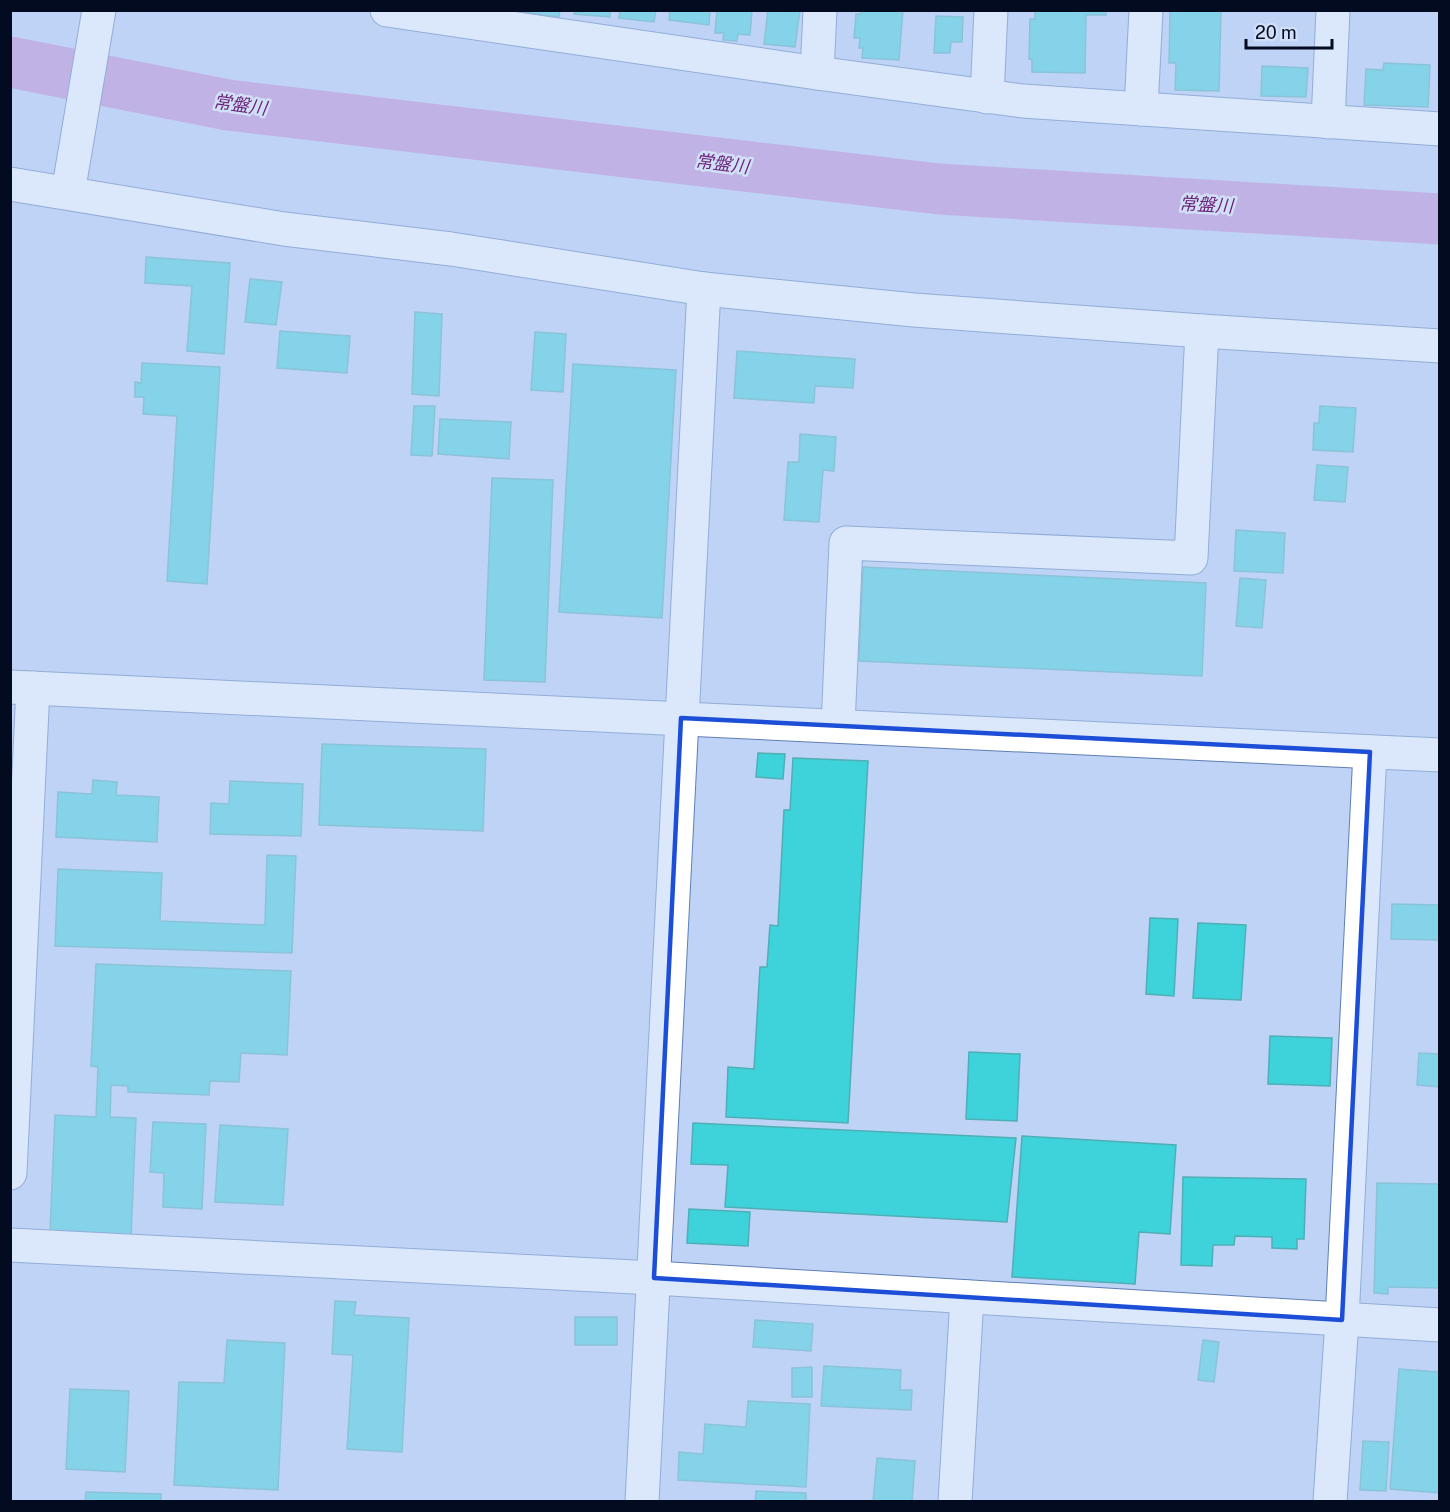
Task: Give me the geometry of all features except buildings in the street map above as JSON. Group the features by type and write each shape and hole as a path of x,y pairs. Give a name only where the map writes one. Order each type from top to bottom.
{"street":[{"path":"387,10 435,14 987,97 1440,129"},
{"path":"817,73 819,10"},
{"path":"987,97 991,10"},
{"path":"1141,109 1146,10"},
{"path":"1328,122 1333,10"},
{"path":"68,193 98,12"},
{"path":"10,184 284,229 451,249 704,289 914,310 1440,346"},
{"path":"642,1502 704,289"},
{"path":"838,726 846,543 1191,558 1202,331"},
{"path":"10,1173 22,687 1440,755"},
{"path":"1330,1502 1342,1320 1370,752"},
{"path":"10,1245 654,1278 1440,1325"},
{"path":"955,1502 967,1297"}],"highlighted area":[{"path":"681,718 1370,752 1342,1320 654,1278"}],"waterway":[{"name":"常盤川","path":"10,62 228,105 939,189 1440,219"}]}
